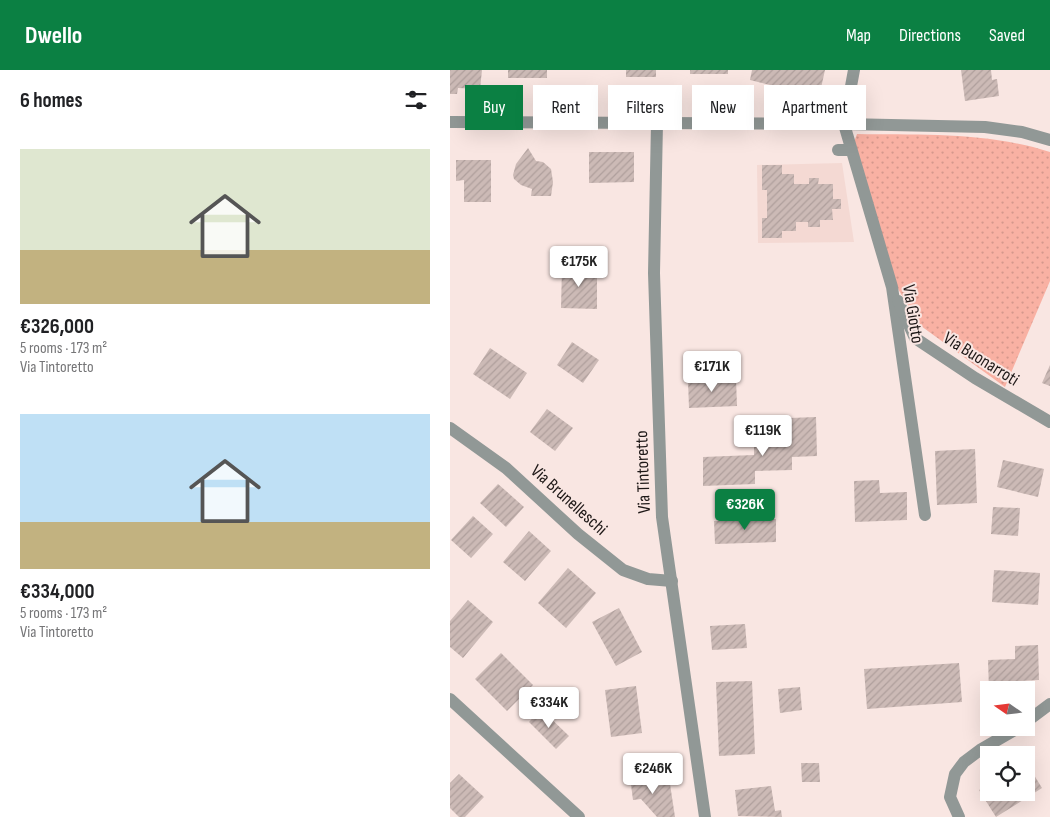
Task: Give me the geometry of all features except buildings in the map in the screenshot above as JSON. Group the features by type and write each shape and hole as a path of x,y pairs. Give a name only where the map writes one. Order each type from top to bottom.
{"street":[{"path":"851,85 854,70"},
{"path":"450,122 608,123"},
{"path":"682,123 764,124"},
{"path":"866,124 985,127 1022,132 1050,140"},
{"name":"Via Tintoretto","path":"657,130 654,273 662,517 705,817"},
{"name":"Via Giotto","path":"844,130 844,150 892,287 925,515"},
{"name":"Via Buonarroti","path":"892,287 915,338 975,378 1050,422"},
{"name":"Via Brunelleschi","path":"450,428 506,468 578,534 623,570 648,579 672,582"},
{"path":"450,699 579,817"},
{"path":"1035,715 1050,704"},
{"path":"959,817 950,797 955,774 964,762 1005,736"}],"shaded area":[{"path":"857,134 979,138 1003,141 1050,152 1050,281 1005,387 921,326 898,289 854,142"},
{"path":"842,163 854,242 758,243 757,165"}]}
